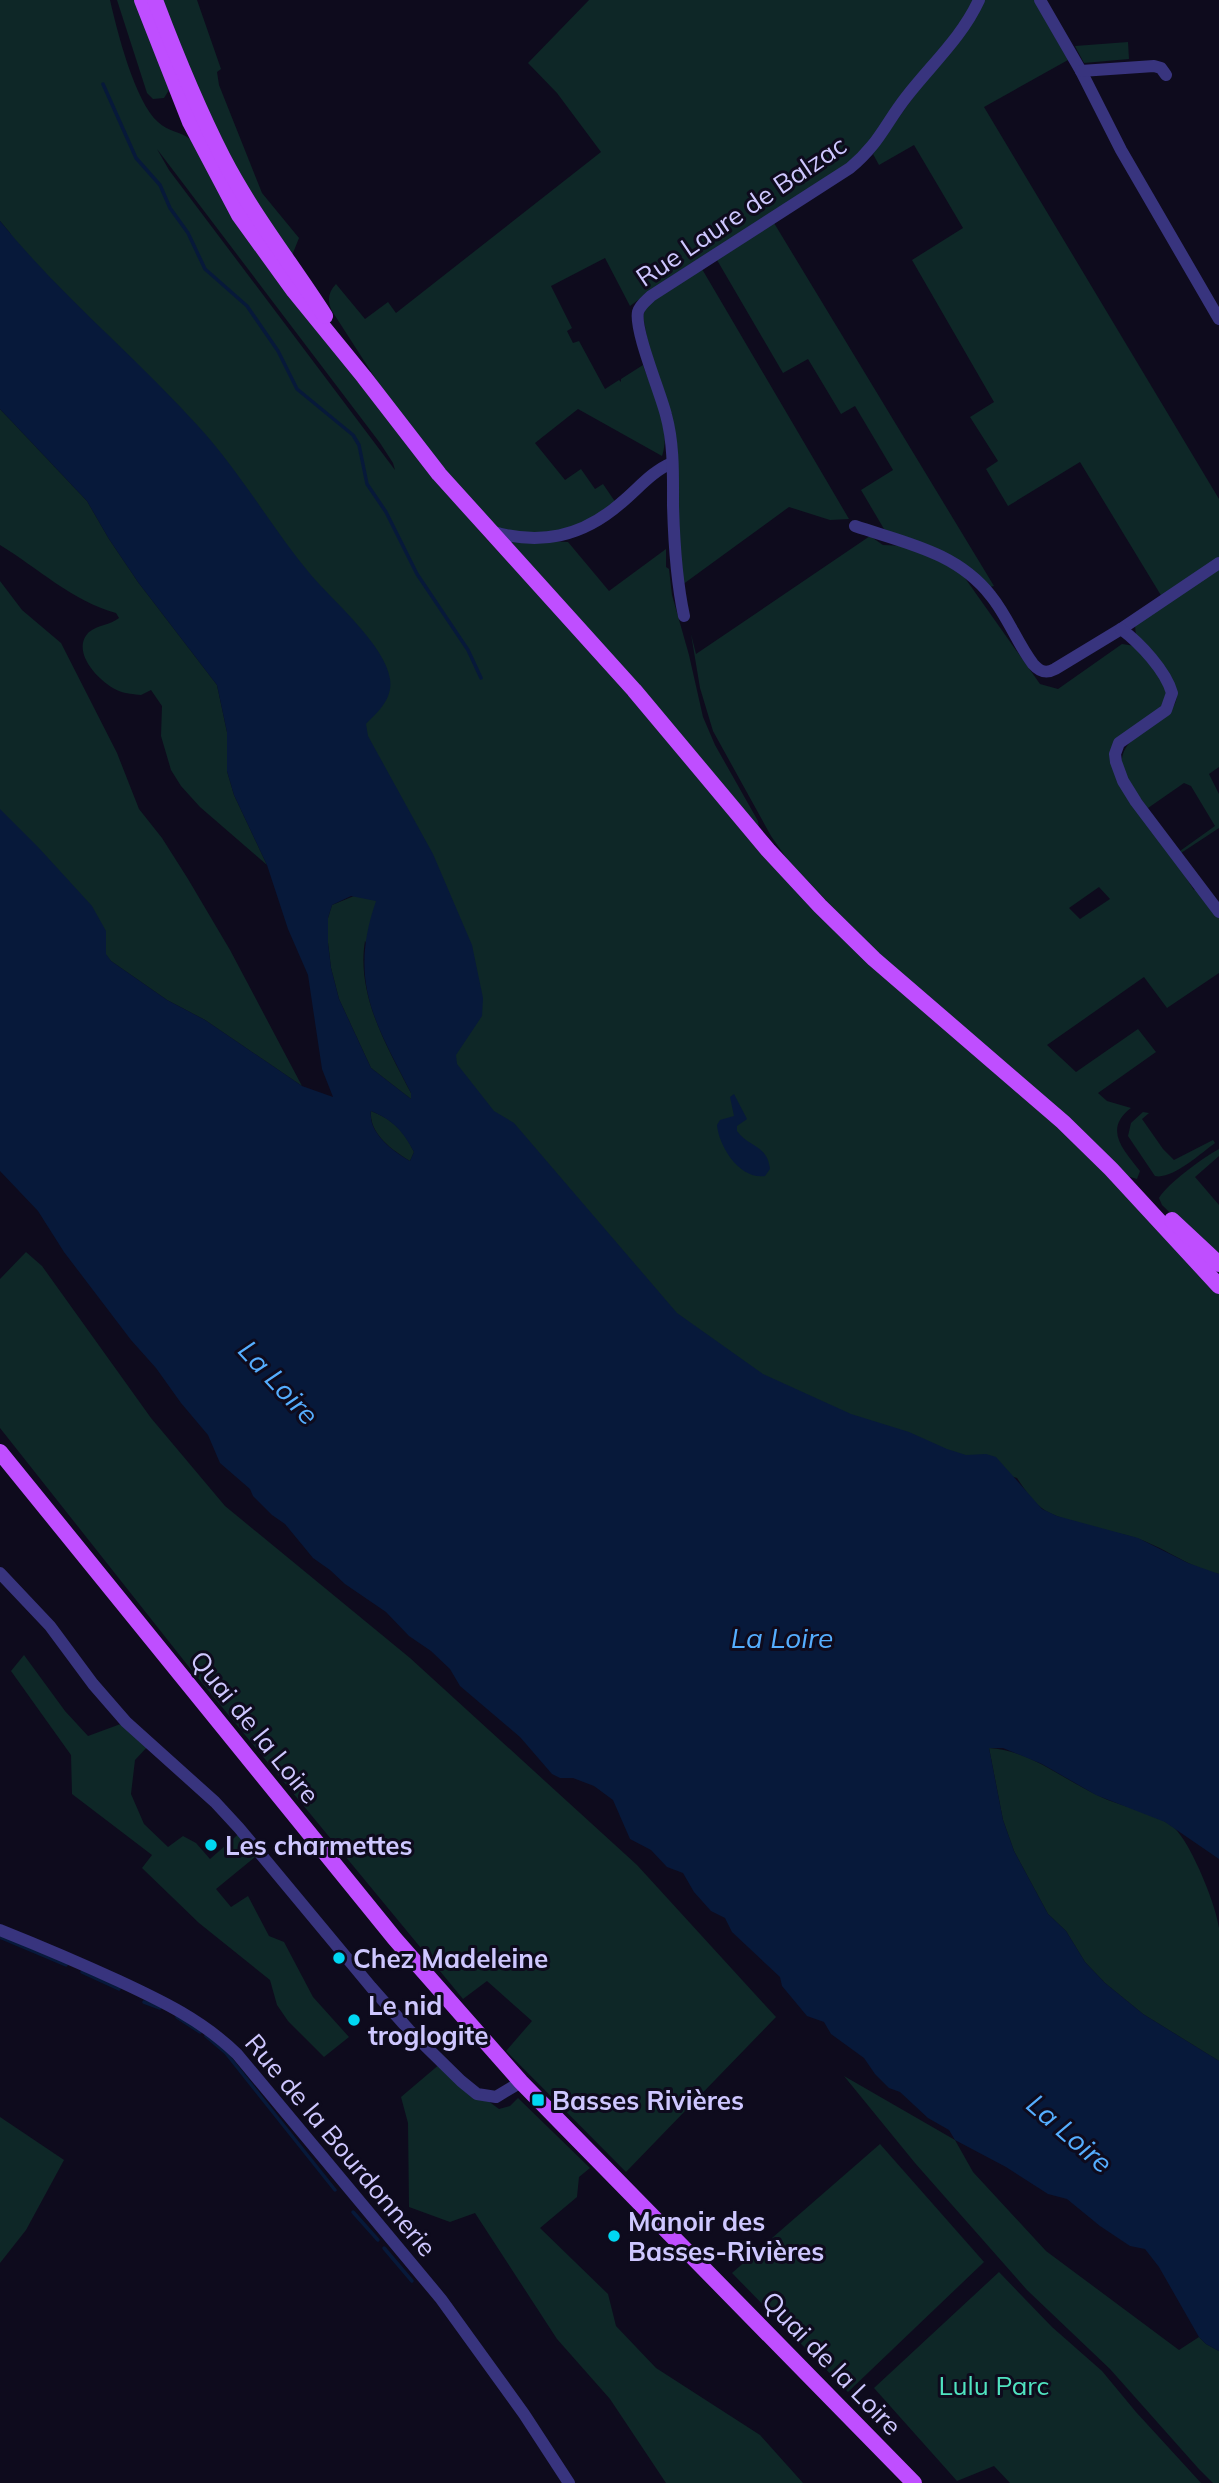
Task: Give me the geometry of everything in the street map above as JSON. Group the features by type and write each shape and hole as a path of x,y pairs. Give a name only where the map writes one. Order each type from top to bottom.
{"main road":[{"path":"142,0 190,122 239,215 294,291 439,474 634,690 768,850 820,906 883,967 1026,1089 1111,1169 1219,1286"},
{"path":"155,0 178,61 223,159 364,377"},
{"path":"1111,1169 1147,1197 1219,1264"},
{"name":"Quai de la Loire","path":"0,1452 395,1938 520,2082 914,2483"}],"street":[{"name":"Rue Laure de Balzac","path":"684,616 676,564 672,463 667,416 640,329 638,312 641,305 865,155 908,95 952,43 979,0"},
{"path":"1040,0 1081,71 1121,150 1219,319"},
{"path":"1081,71 1154,65 1161,68 1166,75"},
{"path":"487,530 512,536 564,536 587,527 606,515 660,469 672,463"},
{"path":"855,526 933,551 966,571 993,597 1028,658 1039,670 1045,672 1055,669 1121,629 1219,563"},
{"path":"1121,629 1146,652 1169,684 1172,694 1166,710 1119,743 1115,754 1119,771 1136,802 1219,912"},
{"path":"0,1573 50,1626 93,1684 126,1721 215,1802 239,1828 371,1987 441,2063 477,2094 496,2097 520,2082"},
{"name":"Rue de la Bourdonnerie","path":"0,1930 58,1953 171,2005 221,2038 441,2299 524,2414 569,2483"}],"green space":[{"path":"0,0 110,0 128,65 150,112 162,125 191,140 415,454 483,535 591,651 746,833 1063,1130 1219,1292 1219,1574 1139,1539 1057,1516 1037,1504 1017,1478 886,1435 528,1265 365,941 363,961 369,1000 384,1039 411,1093 411,1099 371,1068 339,999 328,943 328,918 332,905 354,896 10,233 0,221","holes":["157,149 380,443 395,470 169,170"]},
{"path":"117,0 137,0 169,90 164,98 153,99 147,93"},
{"path":"161,0 197,0 221,69 217,72 219,85 262,193 299,238 291,258 216,133"},
{"path":"589,0 976,0 863,154 664,281 630,306 605,258 551,286 572,328 567,331 573,343 579,341 605,389 619,380 621,382 621,379 643,365 660,410 665,434 662,456 578,409 535,443 565,480 581,469 595,489 603,484 616,503 580,525 540,536 497,529 466,496 388,398 332,311 329,297 336,284 365,319 388,302 396,313 601,152 557,93 528,63"},
{"path":"982,0 1034,0 1068,60 984,107 1219,499 1219,559 1162,597 1080,462 1008,506 986,469 998,461 970,417 994,402 912,260 963,228 914,145 879,165 873,154"},
{"path":"1128,42 1129,59 1084,63 1075,46"},
{"path":"774,223 994,586 990,587 963,564 884,529 861,490 893,470 855,406 841,414 808,359 783,373 717,260"},
{"path":"702,269 849,519 830,520 789,507 682,585 678,502 643,316 647,305"},
{"path":"0,409 87,501 138,582 217,685 227,732 227,771 234,795 267,865 200,807 181,786 171,770 161,736 162,706 151,690 141,695 119,691 96,675 85,658 84,640 89,632 119,618 116,613 85,601 0,545"},
{"path":"870,536 883,545 906,546 960,571 1040,684 1058,689 1122,644 1135,646 1160,675 1169,701 1112,751 1194,890 1198,888 1219,916 1219,973 1167,1008 1144,977 1047,1045 1076,1072 1138,1029 1156,1052 1098,1093 1107,1101 1131,1108 1122,1116 1117,1132 1123,1148 1140,1171 1137,1179 1127,1176 1050,1101 892,966 787,859 771,836 713,731 700,688 691,634 696,654","holes":["1099,887 1110,899 1080,919 1069,908"]},
{"path":"508,540 568,542 609,591 666,549 666,567 669,569 672,595 703,717 715,745 758,821 759,829"},
{"path":"1219,568 1219,767 1209,774 1219,794 1219,828 1181,853 1180,851 1215,826 1191,786 1184,783 1148,808 1123,771 1123,753 1129,744 1168,714 1177,694 1136,637 1135,625"},
{"path":"0,581 22,610 61,643 117,753 139,809 162,838 230,950 302,1086 205,1020 167,1000 0,876"},
{"path":"371,1111 391,1122 406,1138 414,1152 410,1161 378,1134 371,1119"},
{"path":"1143,1112 1149,1113 1142,1119 1174,1160 1213,1140 1215,1143 1178,1170 1155,1176 1128,1136 1131,1123"},
{"path":"1219,1149 1219,1156 1195,1177 1219,1205 1219,1260 1162,1205 1159,1198 1178,1178"},
{"path":"26,1252 42,1266 151,1418 225,1506 410,1658 637,1865 776,2017 626,2172 506,2051 532,2021 487,1981 463,1999 189,1667 0,1428 0,1279"},
{"path":"24,1655 65,1711 88,1736 126,1722 150,1744 135,1760 131,1794 144,1824 168,1847 183,1836 196,1843 210,1859 242,1831 260,1853 216,1889 231,1907 248,1896 269,1936 284,1942 313,1997 349,2037 324,2057 288,2021 277,2005 270,1980 199,1923 142,1868 152,1855 72,1794 71,1755 11,1671"},
{"path":"989,1748 1017,1754 1044,1765 1104,1798 1164,1821 1180,1834 1202,1874 1219,1928 1219,2061 1143,2014 1105,1983 1085,1962 1066,1931 1048,1914 1014,1851 1003,1820"},
{"path":"441,2063 499,2109 510,2106 518,2098 590,2168 579,2177 577,2197 540,2228 608,2294 616,2326 656,2368 760,2435 803,2483 666,2483 610,2399 557,2339 475,2213 450,2222 409,2207 408,2123 401,2097"},
{"path":"844,2076 955,2140 973,2172 1046,2251 1179,2350 1199,2337 1219,2351 1219,2483 1213,2483 1198,2468 1110,2369 1027,2290 915,2163"},
{"path":"0,2117 64,2160 26,2230 0,2263"},
{"path":"880,2144 984,2262 848,2392 732,2273"},
{"name":"Lulu Parc","path":"999,2272 1052,2327 1102,2371 1201,2483 1010,2483 994,2466 957,2481 874,2388"}],"water":[{"name":"La Loire","path":"0,221 72,300 199,427 229,463 296,557 379,652 386,666 390,686 384,704 366,724 368,736 433,854 472,945 483,998 482,1016 456,1055 457,1064 494,1111 514,1123 677,1313 763,1374 851,1414 909,1432 947,1449 966,1455 986,1454 996,1457 1042,1509 1057,1516 1138,1538 1188,1563 1219,1574 1219,1859 1165,1822 1096,1795 1042,1764 1003,1748 989,1748 1003,1820 1014,1851 1048,1914 1066,1931 1085,1962 1105,1983 1143,2014 1219,2061 1219,2351 1199,2337 1159,2267 1145,2249 1130,2246 1067,2199 1048,2194 1006,2167 955,2140 949,2130 928,2118 900,2092 889,2088 864,2058 831,2034 824,2022 807,2016 782,1986 780,1977 732,1932 725,1918 711,1911 694,1892 683,1873 667,1867 651,1850 630,1839 613,1800 594,1786 552,1774 520,1737 460,1686 450,1669 431,1651 409,1636 386,1612 313,1558 285,1524 272,1515 253,1496 250,1489 220,1463 208,1435 64,1252 38,1211 0,1171 0,809 92,906 106,931 106,954 111,961 167,1000 205,1020 302,1086 333,1097 322,1069 308,975 288,929 267,865 234,795 227,771 227,732 217,685 138,582 87,501 0,409","holes":["351,896 376,901 368,930 365,979 377,1022 411,1093 411,1099 371,1068 339,999 331,968 328,918 332,905","371,1111 391,1122 406,1138 414,1152 410,1161 389,1147 378,1134 373,1127"]},
{"path":"734,1094 747,1119 737,1126 737,1131 765,1155 770,1169 765,1176 747,1173 739,1167 722,1143 717,1125 720,1120 734,1116 730,1097"}],"waterway":[{"path":"103,84 136,158 160,185 205,269 247,306 278,351 297,389 353,435 359,445 367,484 386,512 417,574 468,650 481,678"},
{"path":"0,1937 66,1965"},
{"path":"82,1972 119,1989"},
{"path":"144,2002 160,2008"},
{"path":"177,2017 200,2032"},
{"path":"206,2036 226,2053 335,2190"},
{"path":"353,2212 378,2240"},
{"path":"384,2248 412,2281"}],"place":[{"name":"Les charmettes","path":"211,1845"},
{"name":"Chez Madeleine","path":"339,1958"},
{"name":"Le nid troglogite","path":"354,2020"},
{"name":"Basses Rivières","path":"538,2100"},
{"name":"Manoir des Basses-Rivières","path":"614,2236"}]}
